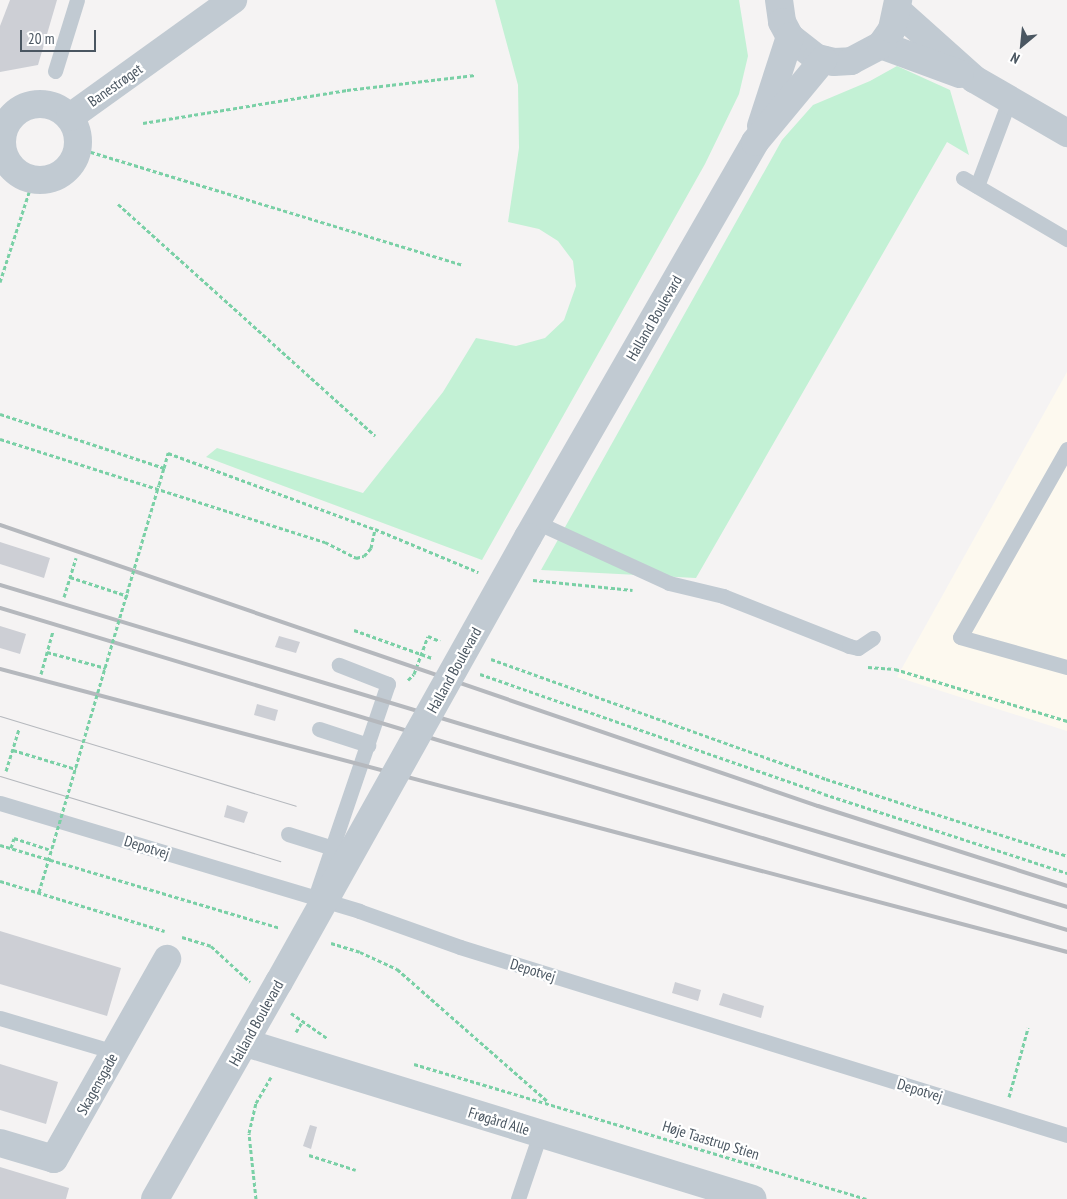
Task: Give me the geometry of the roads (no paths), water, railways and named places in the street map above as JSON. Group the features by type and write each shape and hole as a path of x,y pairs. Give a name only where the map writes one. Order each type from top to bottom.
{"street":[{"name":"Banestrøget","path":"70,117 233,0"},
{"path":"779,0 782,22 790,37 802,50 824,60 851,61 881,45 892,29 898,6 974,79"},
{"name":"Halland Boulevard","path":"755,142 790,37"},
{"path":"881,45 974,79 1067,133"},
{"name":"Halland Boulevard","path":"155,1199 246,1043 532,530 755,142 824,60"},
{"path":"51,104 70,117 78,132 78,148 70,167 62,174 53,178 33,180 4,164 2,127 10,118 29,105 51,104"},
{"name":"Skagensgade","path":"0,1143 54,1159 167,959"},
{"name":"Frøgård Alle","path":"246,1043 283,1057 753,1199"}],"lane":[{"path":"56,71 77,0"},
{"path":"977,186 1010,101"},
{"path":"962,178 1067,239"},
{"path":"1067,449 960,637 1067,667"},
{"path":"532,530 669,583 723,596 849,646 858,648 874,638"},
{"path":"315,897 388,684 339,665"},
{"path":"319,729 368,745"},
{"name":"Depotvej","path":"0,803 315,897 460,947 1067,1135"},
{"path":"288,834 333,848"},
{"path":"0,1018 115,1052"},
{"path":"518,1199 540,1134"}],"tram line":[{"path":"0,716 296,806"},
{"path":"0,776 280,861"}],"railway":[{"path":"0,525 818,806 1067,886"},
{"path":"0,585 1067,907"},
{"path":"0,608 1067,930"},
{"path":"0,669 1067,952"}]}
